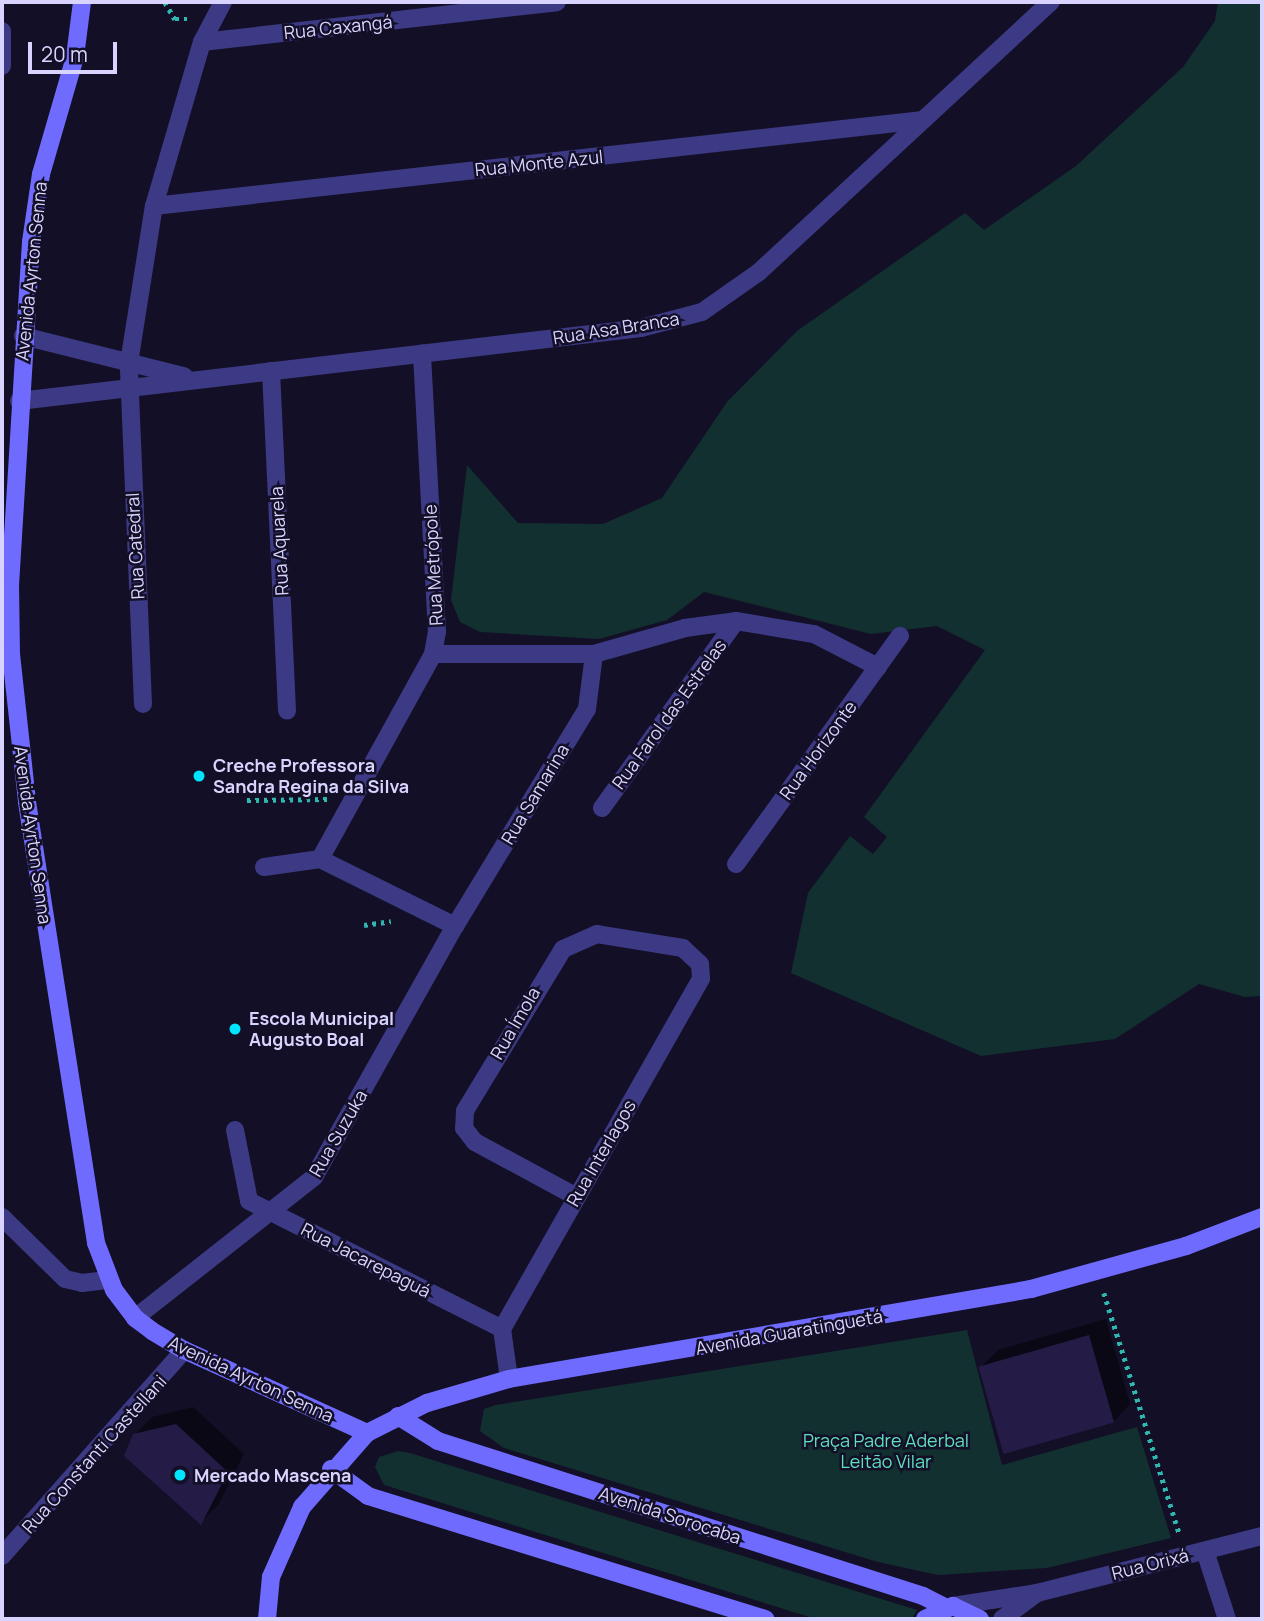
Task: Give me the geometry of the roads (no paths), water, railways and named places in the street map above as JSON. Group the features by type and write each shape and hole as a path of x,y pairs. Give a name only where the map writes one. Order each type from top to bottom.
{"street":[{"name":"Avenida Ayrton Senna","path":"82,2 75,57 41,174 23,335 10,584 17,723 96,1243 107,1280 135,1318 184,1350 366,1433"},
{"path":"128,389 129,363 154,206 202,42 211,20 223,2"},
{"name":"Rua Caxangá","path":"202,42 557,2"},
{"name":"Rua Asa Branca","path":"19,401 128,389 191,377 271,371 641,328 702,312 759,272 1051,2"},
{"path":"2,31 2,66"},
{"name":"Rua Monte Azul","path":"154,206 923,120"},
{"name":"Rua Asa Branca","path":"23,335 191,377"},
{"name":"Rua Metrópole","path":"320,859 433,654 437,632 422,353"},
{"name":"Rua Aquarela","path":"271,371 287,711"},
{"name":"Rua Catedral","path":"128,389 143,704"},
{"path":"433,654 594,654 642,643 685,628 736,621 814,634 877,667"},
{"name":"Rua Farol das Estrelas","path":"602,808 736,621"},
{"name":"Rua Horizonte","path":"736,864 900,636"},
{"name":"Rua Samarina","path":"455,926 587,709 594,654"},
{"path":"264,867 320,859 455,926"},
{"name":"Rua Suzuka","path":"135,1318 274,1213 314,1177 455,926"},
{"name":"Rua Ímola","path":"575,1196 468,1136 465,1111 496,1056 554,959 585,936 613,934 683,948 700,964 701,978"},
{"name":"Rua Interlagos","path":"502,1329 701,978"},
{"name":"Rua Jacarepaguá","path":"235,1130 249,1201 502,1329"},
{"path":"2,1217 65,1279 82,1283 107,1280"},
{"name":"Avenida Guaratinguetá","path":"267,1619 271,1577 282,1542 331,1469 366,1433 452,1393 509,1379 989,1298 1186,1246 1262,1217"},
{"path":"502,1329 509,1379"},
{"name":"Rua Constanti Castellani","path":"2,1556 184,1350"},
{"name":"Avenida Sorocaba","path":"398,1416 438,1441 923,1595 980,1619"},
{"path":"331,1469 368,1496 765,1619"},
{"name":"Rua Orixá","path":"949,1606 1037,1592 1261,1539"},
{"path":"1205,1551 1227,1619"},
{"name":"Rua Orixá","path":"1002,1619 1037,1592"},
{"path":"925,1619 949,1606"}],"place":[{"name":"Creche Professora Sandra Regina da Silva","path":"199,776"},
{"name":"Escola Municipal Augusto Boal","path":"235,1029"},
{"name":"Mercado Mascena","path":"180,1475"}],"park label":[{"name":"Praça Padre Aderbal Leitão Vilar","path":"886,1451"}]}
